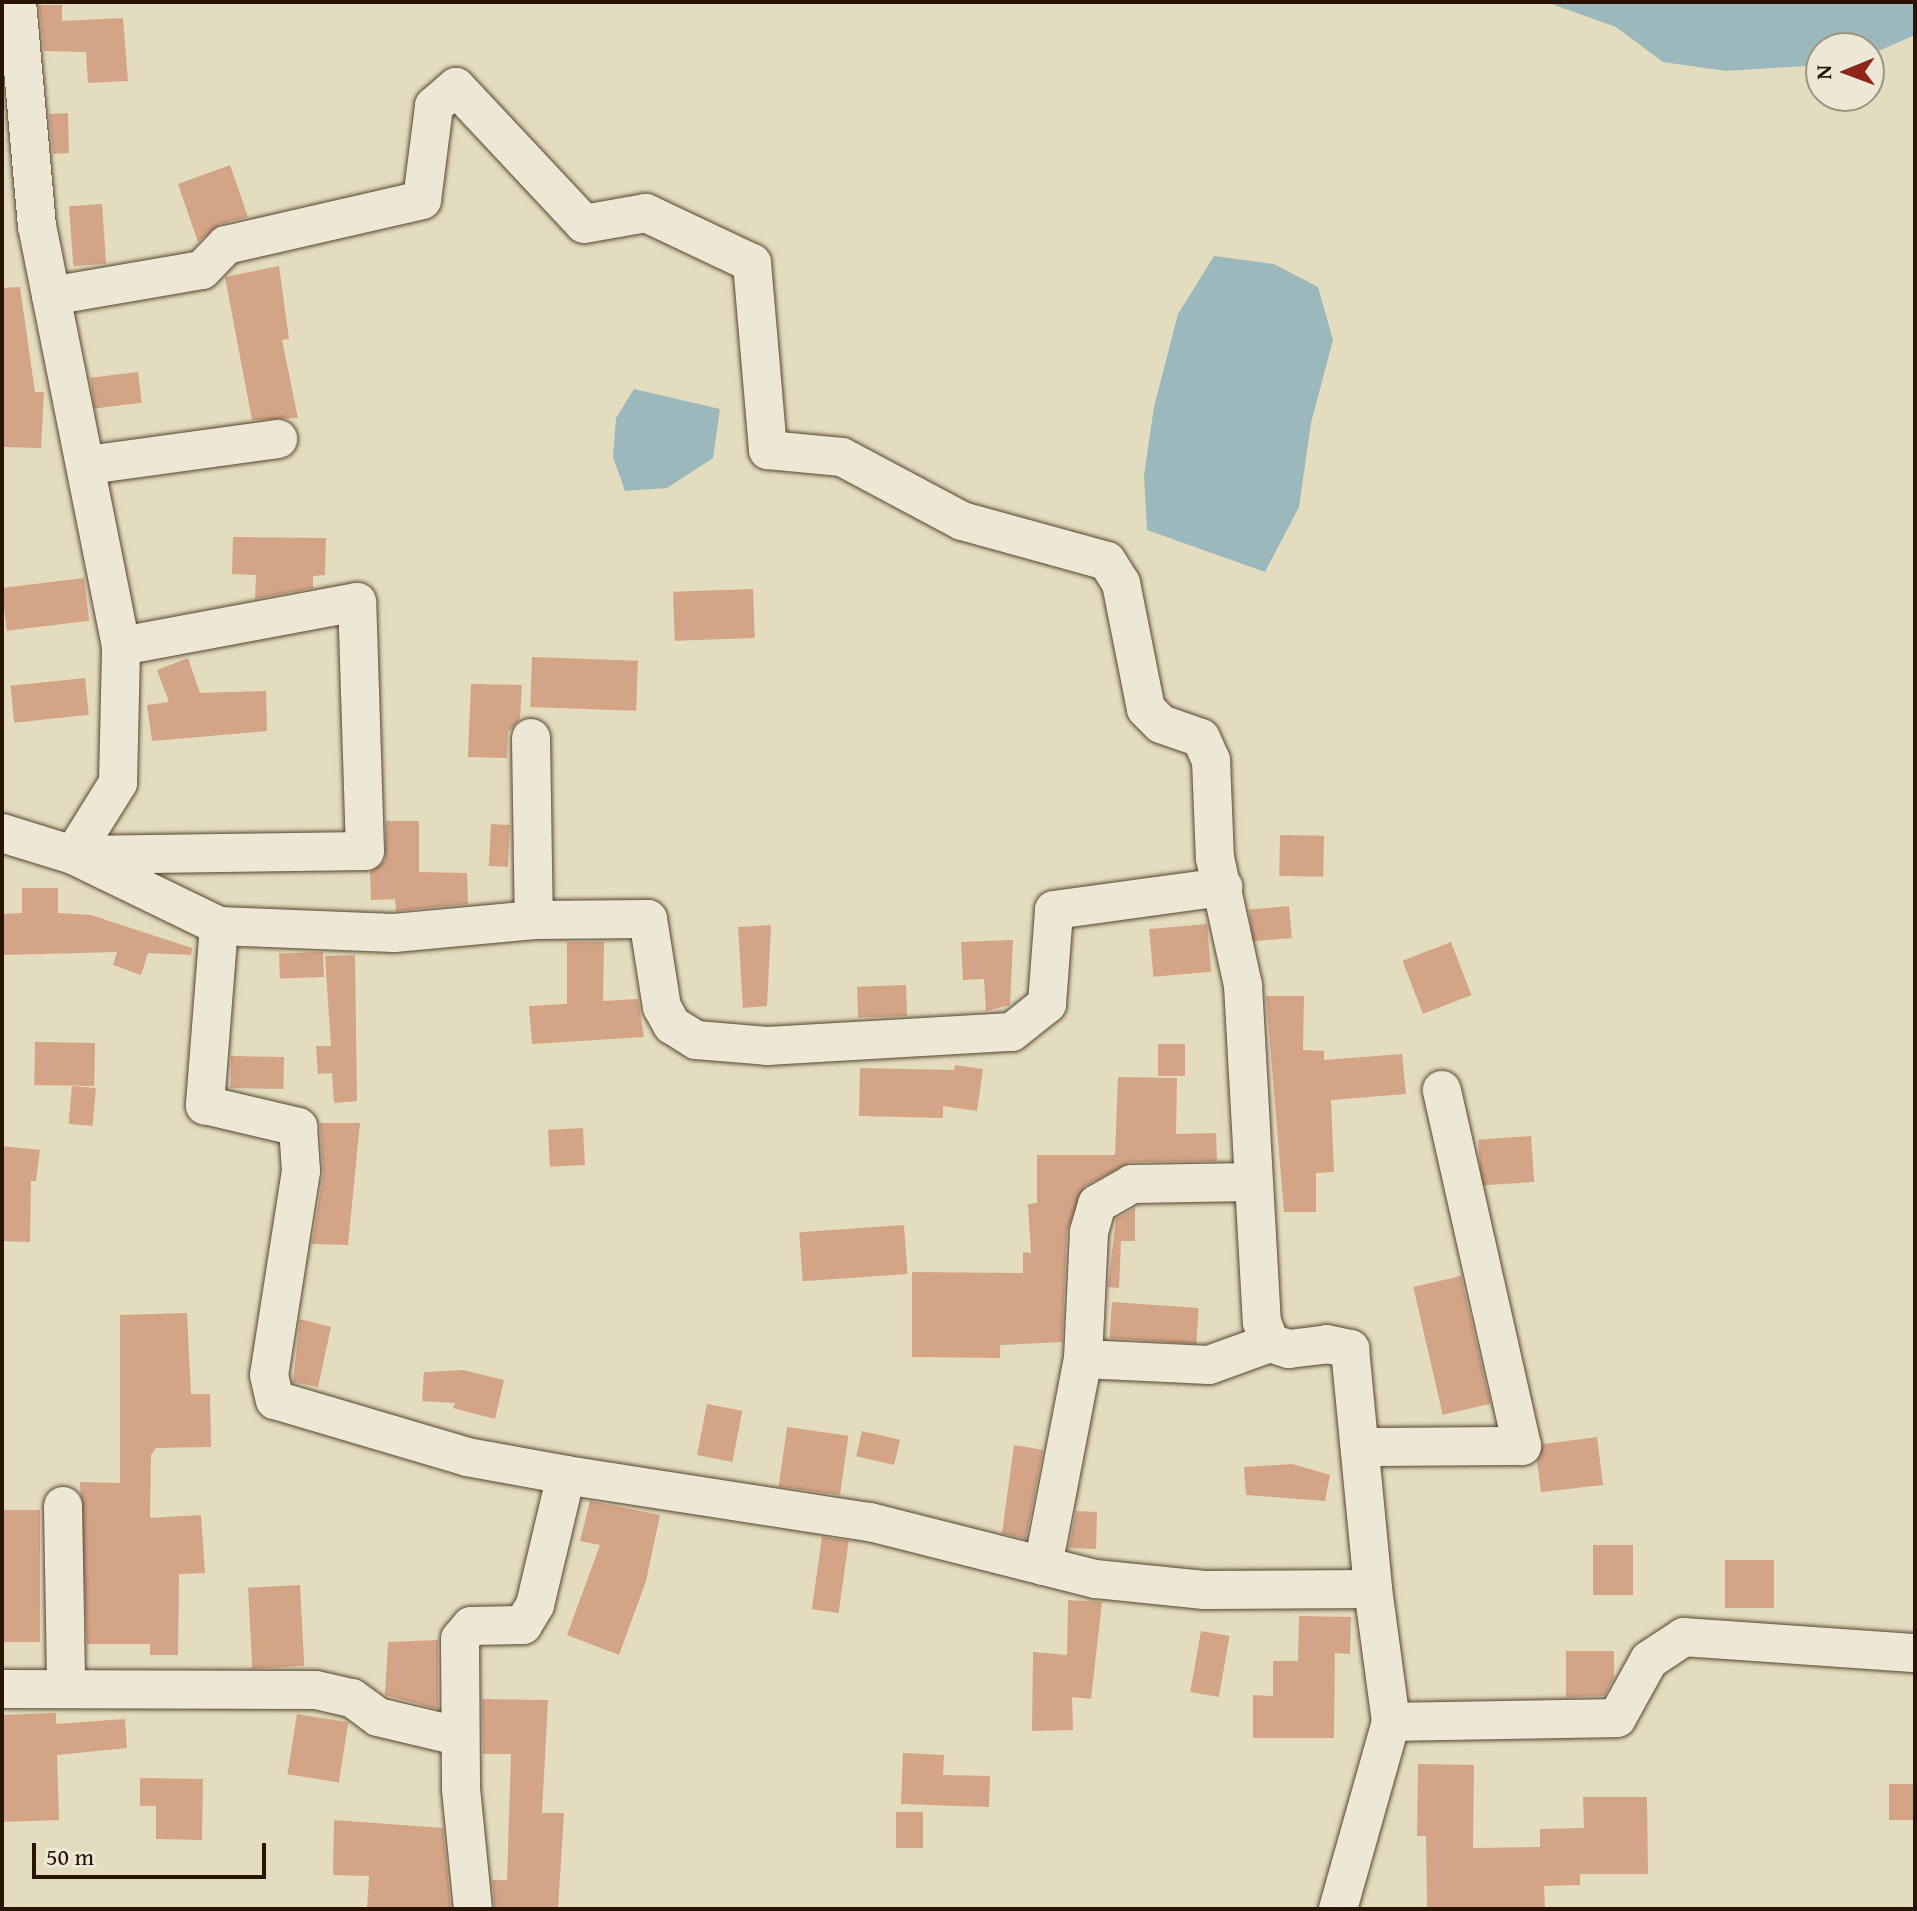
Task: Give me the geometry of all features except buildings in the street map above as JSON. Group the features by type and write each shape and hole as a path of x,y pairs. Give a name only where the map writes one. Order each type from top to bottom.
{"street":[{"path":"17,2 37,226 88,465 121,646 118,783 73,855"},
{"path":"51,296 202,270 226,245 422,200 434,106 456,87 584,224 646,213 752,263 768,450 842,457 962,521 1107,561 1121,583 1146,709 1161,724 1201,738 1211,760 1215,858 1243,985 1262,1322 1270,1343"},
{"path":"88,465 278,439"},
{"path":"73,855 365,851 357,602 121,646"},
{"path":"531,738 534,920"},
{"path":"2,833 73,855 219,926 394,933 534,920 648,919 662,1007 672,1025 696,1040 767,1046 1012,1032 1047,1004 1054,910 1223,887"},
{"path":"219,926 205,1105 298,1127 301,1171 269,1375 275,1400 467,1457 869,1522 1095,1579 1259,1590 1356,1589"},
{"path":"1362,1447 1522,1446 1442,1090"},
{"path":"1043,1566 1083,1359 1089,1232 1097,1204 1132,1184 1252,1182"},
{"path":"1083,1359 1209,1365 1270,1343 1289,1349 1327,1344 1350,1349 1362,1447 1356,1589 1391,1722 1338,1909"},
{"path":"473,1909 458,1736 460,1639 471,1626 523,1625 535,1605 566,1475"},
{"path":"63,1506 66,1685"},
{"path":"1391,1722 1617,1718 1649,1660 1684,1637 1915,1653"},
{"path":"2,1689 66,1685 316,1690 352,1698 378,1717 458,1736"}],"water":[{"path":"1546,2 1915,2 1915,35 1885,48 1885,32 1805,32 1805,66 1726,71 1663,62 1616,27"},
{"path":"1214,256 1274,264 1318,287 1333,340 1311,423 1299,507 1265,572 1147,530 1144,475 1154,407 1178,314"},
{"path":"634,389 720,409 713,458 667,488 625,491 613,457 616,418"}]}
